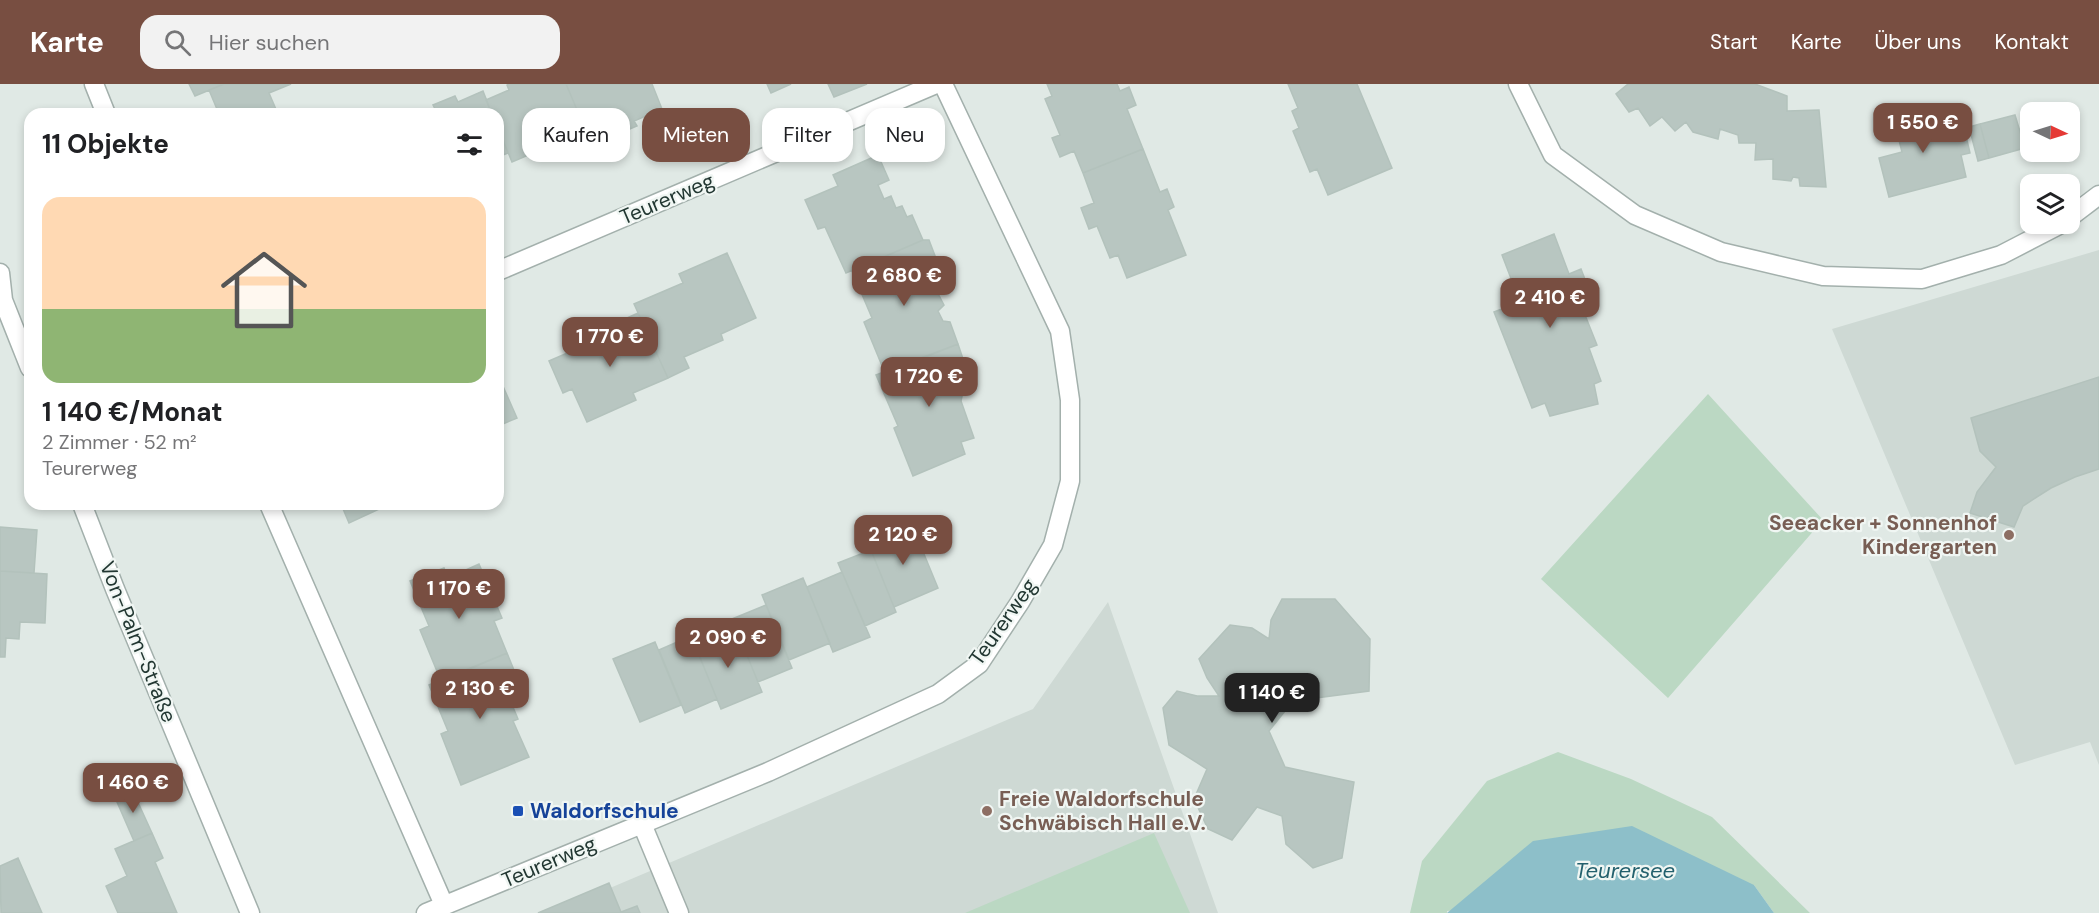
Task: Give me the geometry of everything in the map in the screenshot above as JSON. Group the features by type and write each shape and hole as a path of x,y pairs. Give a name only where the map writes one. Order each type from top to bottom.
{"street":[{"path":"94,84 104,108"},
{"name":"Teurerweg","path":"504,268 936,84"},
{"name":"Teurerweg","path":"426,913 446,909 768,771 938,694 979,664 1020,602 1053,545 1070,481 1070,399 1060,331 943,84"},
{"path":"1518,84 1553,155 1635,215 1721,252 1823,276 1922,279 2001,255 2042,234"},
{"path":"2080,209 2099,195"},
{"path":"0,273 3,300 24,353"},
{"name":"Von-Palm-Straße","path":"84,510 250,913"},
{"path":"271,510 446,909"},
{"path":"642,824 679,913"}],"shaded area":[{"name":"Seeacker + Sonnenhof Kindergarten","path":"2099,250 2099,765 2090,742 2015,765 1832,329"},
{"name":"Freie Waldorfschule Schwäbisch Hall e.V.","path":"1108,602 1218,913 551,913 1033,709"}],"green space":[{"path":"1708,394 1823,520 1668,698 1541,579"},
{"path":"1558,752 1631,779 1712,817 1810,913 1774,913 1754,885 1447,911 1447,913 1410,913 1422,861 1487,781"},
{"path":"1154,833 1190,913 965,913"}],"water":[{"name":"Teurersee","path":"1632,826 1754,885 1774,913 1447,913 1533,841"}],"building":[{"path":"189,84 224,84 195,96"},
{"path":"224,84 291,84 269,93 275,108 216,108 209,90"},
{"path":"509,84 566,84 576,108 522,108 522,158 512,162 504,143 504,108 489,108 486,100 509,90 507,85"},
{"path":"566,84 652,84 662,108 642,108 642,118 634,121 637,126 630,129 630,108 576,108"},
{"path":"767,84 791,84 771,93"},
{"path":"828,84 867,84 834,97"},
{"path":"1047,84 1117,84 1120,91 1129,87 1136,105 1127,109 1143,149 1083,173 1074,151 1060,157 1052,138 1060,135 1045,99 1052,96"},
{"path":"1288,84 1357,84 1392,168 1328,195 1317,169 1310,172 1293,131 1299,128 1292,111 1298,108"},
{"path":"1628,84 1755,84 1787,96 1787,111 1819,110 1826,187 1800,186 1799,178 1793,177 1791,181 1773,179 1773,159 1755,160 1756,143 1739,143 1738,135 1720,129 1718,139 1693,132 1686,122 1675,131 1662,117 1650,126 1638,108 1629,112 1616,94"},
{"path":"483,91 490,108 434,108 433,105 455,96 458,102"},
{"path":"1937,104 1946,141 1966,136 1970,153 1961,155 1966,177 1889,197 1879,158 1902,152 1893,116"},
{"path":"2015,115 2020,132 2020,149 1989,158 1980,124"},
{"path":"1980,124 1989,158 1978,161 1969,127"},
{"path":"504,143 508,153 504,155"},
{"path":"1143,149 1160,192 1167,189 1174,207 1168,210 1186,255 1127,278 1118,255 1110,258 1097,226 1089,229 1081,208 1094,203 1083,173"},
{"path":"865,161 881,162 889,180 878,185 884,199 891,196 896,208 902,206 907,217 912,215 923,240 846,273 825,227 818,229 805,200 838,186 833,175"},
{"path":"1554,234 1569,274 1581,269 1593,300 1581,305 1597,345 1589,348 1601,381 1594,384 1598,404 1550,416 1545,403 1532,408 1494,312 1520,302 1502,255"},
{"path":"923,240 929,240 937,261 932,266 934,286 944,305 938,311 943,321 950,322 958,344 885,373 864,322 872,318 852,271"},
{"path":"727,253 756,318 721,334 723,340 684,357 689,368 668,378 634,304 683,283 679,274"},
{"path":"638,313 668,378 633,393 636,400 587,422 572,389 563,393 549,361 593,342 589,335"},
{"path":"958,344 966,368 960,372 964,387 961,401 974,438 961,442 965,454 913,476 894,428 898,426 876,375"},
{"path":"2099,377 2099,469 2051,488 2023,506 2014,527 1970,513 1977,492 1996,467 1980,451 1971,418"},
{"path":"504,389 517,418 504,423"},
{"path":"344,510 377,510 349,523"},
{"path":"912,525 938,588 894,607 868,543"},
{"path":"0,527 37,530 34,573 0,571"},
{"path":"871,550 896,612 865,626 838,563"},
{"path":"479,564 502,618 494,621 507,653 441,681 420,630 429,626 410,581 444,568 448,578"},
{"path":"0,571 47,574 45,623 20,622 19,639 6,638 5,657 0,657"},
{"path":"842,572 870,637 833,652 807,587"},
{"path":"803,578 830,643 789,660 762,595"},
{"path":"1282,599 1335,599 1370,639 1369,691 1293,701 1269,731 1285,767 1354,782 1342,858 1313,868 1286,844 1282,816 1257,807 1232,840 1208,829 1194,799 1207,769 1169,745 1163,708 1177,691 1197,696 1219,696 1207,678 1199,659 1230,625 1252,628 1269,639 1271,620"},
{"path":"766,605 792,668 758,682 732,619"},
{"path":"736,628 762,692 721,709 695,645"},
{"path":"691,636 717,699 685,713 659,650"},
{"path":"655,642 681,705 640,722 613,659"},
{"path":"507,653 516,675 502,681 518,719 513,721 529,757 461,785 441,734 448,731 429,685"},
{"path":"131,787 152,833 134,841 114,795"},
{"path":"152,833 163,858 155,862 177,913 118,913 106,886 127,876 115,849"},
{"path":"18,858 42,913 1,913 0,866"},
{"path":"609,883 621,912 637,906 640,913 538,913"}],"place":[{"name":"Seeacker + Sonnenhof Kindergarten","path":"2009,535"},
{"name":"Waldorfschule","path":"518,811"},
{"name":"Freie Waldorfschule Schwäbisch Hall e.V.","path":"987,811"}]}
